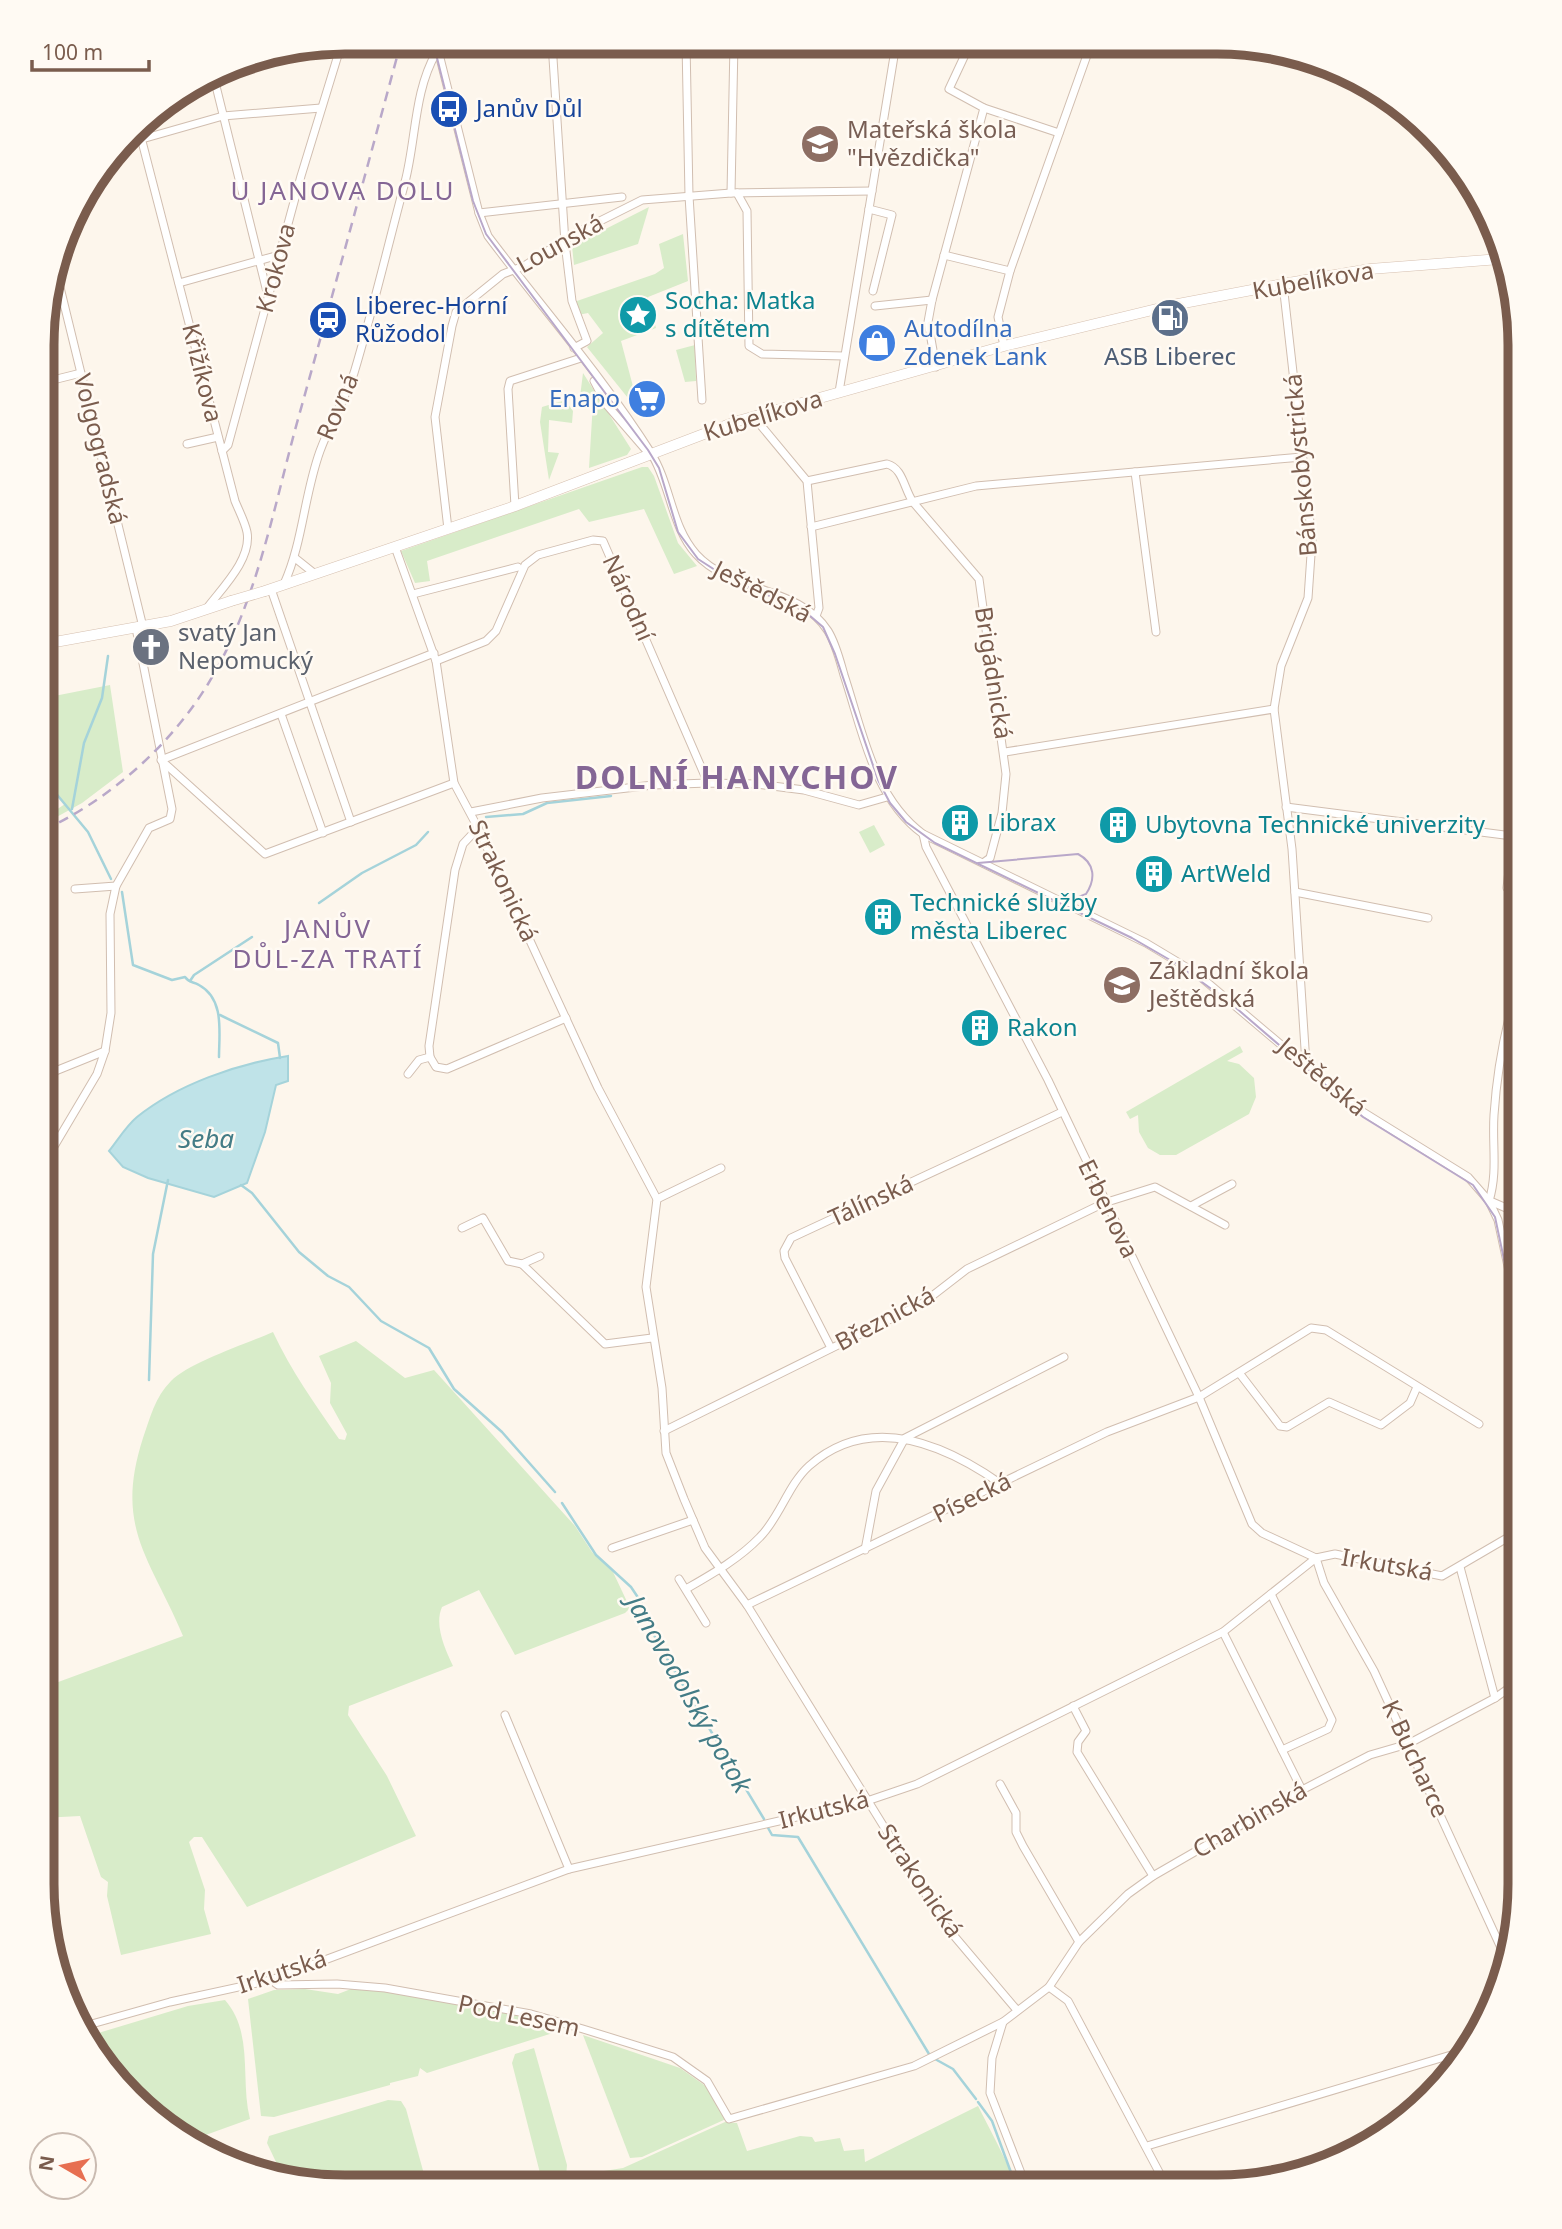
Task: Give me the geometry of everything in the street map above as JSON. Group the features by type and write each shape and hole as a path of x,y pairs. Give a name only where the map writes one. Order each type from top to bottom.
{"street":[{"name":"Krokova","path":"222,451 229,445 279,255 338,54"},
{"name":"Rovná","path":"284,585 295,558 301,522 320,450 340,412 354,371 408,173 426,70 435,54"},
{"name":"Ještědská","path":"436,54 479,213 488,236 574,348 606,404 634,439 652,454 662,471 678,525 697,555 719,572 816,616 829,631 887,797 906,822 923,834 1146,943 1196,973 1382,1127 1468,1177 1489,1201 1498,1220 1508,1266"},
{"path":"553,54 565,243 572,301 587,341 574,348"},
{"path":"686,54 689,196 702,400"},
{"path":"734,54 734,193 747,211 749,346 762,355 844,356"},
{"path":"839,392 894,54"},
{"path":"965,54 949,89 984,108 1059,133"},
{"path":"1004,346 998,317 1010,271 1087,54"},
{"path":"215,84 268,297"},
{"path":"142,139 223,116 321,108"},
{"path":"936,367 928,321 984,108"},
{"name":"Křižíkova","path":"142,139 218,437 247,533 247,547 240,563 206,608"},
{"path":"689,196 872,191"},
{"name":"Lounská","path":"448,529 435,417 456,312 503,274 514,271 565,243 576,233 642,200 689,196"},
{"path":"479,213 622,197"},
{"path":"869,209 892,215 873,291"},
{"path":"179,283 279,255"},
{"path":"944,255 1010,271"},
{"name":"Kubelíkova","path":"54,643 140,627 284,585 515,506 753,416 1004,346 1173,305 1283,284 1370,269 1494,259"},
{"name":"Bánskobystrická","path":"1283,284 1312,540 1308,598 1281,666 1274,709 1295,892 1306,1064"},
{"name":"Volgogradská","path":"54,1146 97,1074 105,1051 111,1013 110,914 116,886 149,828 170,818 172,809 161,761 140,627 60,288"},
{"path":"875,306 932,300"},
{"path":"515,506 508,390 510,381 583,361"},
{"path":"54,380 81,373"},
{"path":"753,416 807,481 819,608 816,616"},
{"path":"187,444 218,437"},
{"path":"811,527 976,486 1302,457"},
{"name":"Brigádnická","path":"807,481 887,464 899,470 904,489 913,502 979,579 1005,752 1002,813 990,858 983,863"},
{"path":"1135,472 1156,632"},
{"name":"Národní","path":"161,761 281,713 486,641 496,631 525,565 538,555 593,540 603,541 708,783"},
{"name":"Strakonická","path":"395,547 435,657 454,783 471,812 598,1088 657,1199 646,1287 662,1388 666,1452 693,1520 705,1548 747,1605 944,1924 1016,2009"},
{"path":"295,558 315,575"},
{"path":"413,594 518,567"},
{"path":"268,590 351,822"},
{"path":"1005,752 1274,709"},
{"path":"281,713 323,833"},
{"path":"161,761 265,854 454,783"},
{"path":"471,812 542,798 653,785 708,783 757,784 804,790 859,806 887,797"},
{"path":"1286,807 1508,835"},
{"path":"478,828 463,844 454,870 429,1046 430,1057 436,1067 447,1069 566,1018"},
{"name":"Erbenova","path":"923,834 926,847 1006,997 1199,1396 1252,1524 1262,1534 1316,1558"},
{"path":"1507,888 1508,882"},
{"path":"75,889 116,886"},
{"path":"1295,892 1429,918"},
{"path":"1508,1016 1504,1029 1494,1117 1495,1180 1489,1201 1508,1209"},
{"path":"54,1072 105,1051"},
{"path":"408,1074 419,1060 430,1057"},
{"name":"Tálínská","path":"831,1348 785,1258 784,1251 792,1238 1062,1112"},
{"path":"657,1199 721,1168"},
{"path":"1191,1206 1232,1184"},
{"name":"Březnická","path":"664,1431 923,1303 967,1269 1104,1203 1155,1187 1225,1225"},
{"path":"462,1228 483,1218 508,1261 522,1264 605,1344 652,1338"},
{"path":"522,1264 540,1256"},
{"name":"Písecká","path":"747,1605 1107,1432 1199,1396 1240,1374 1299,1334 1318,1328 1326,1330 1417,1387"},
{"path":"865,1550 876,1492 905,1438 1064,1357"},
{"path":"1240,1374 1280,1426 1287,1427 1329,1402 1381,1425 1410,1403 1417,1387 1479,1424"},
{"path":"686,1589 720,1569 763,1534 808,1467 844,1445 884,1437 905,1438 940,1447 1001,1484"},
{"path":"612,1548 693,1520"},
{"name":"Irkutská","path":"90,2024 170,2002 271,1980 569,1869 866,1801 917,1784 1223,1632 1316,1558 1335,1554 1442,1576 1508,1538"},
{"name":"K Bucharce","path":"1316,1558 1324,1583 1374,1671 1500,1948"},
{"path":"1460,1567 1495,1698"},
{"path":"679,1579 706,1623"},
{"path":"1271,1594 1332,1720 1328,1729 1282,1750"},
{"path":"1223,1632 1302,1790"},
{"name":"Charbinská","path":"1003,2022 1016,2009 1049,1987 1079,1942 1128,1894 1153,1876 1302,1790 1370,1755 1408,1744 1508,1689"},
{"path":"1073,1706 1086,1731 1078,1742 1077,1752 1153,1876"},
{"path":"505,1715 569,1869"},
{"path":"1000,1784 1016,1813 1016,1832 1079,1942"},
{"name":"Pod Lesem","path":"271,1980 278,1985 337,1984 385,1988 531,2014 583,2029 673,2057 707,2081 729,2119 737,2119 769,2105 914,2066 1003,2022"},
{"path":"1049,1987 1068,2001 1161,2175"},
{"path":"1003,2022 992,2059 990,2093 1022,2175"},
{"path":"1147,2146 1451,2056"}],"green space":[{"path":"649,207 638,244 574,265 572,246"},
{"path":"683,234 688,281 648,297 656,328 621,341 640,413 587,347 603,333 588,313 578,315 574,302 655,274 664,268 659,244"},
{"path":"695,345 696,381 685,382 676,350"},
{"path":"583,373 631,449 627,455 589,468 593,402 580,397"},
{"path":"565,400 573,411 572,423 549,420 548,452 559,453 549,480 540,422 542,407"},
{"path":"648,467 654,476 678,543 697,566 674,574 644,509 589,522 579,509 427,561 430,581 415,583 401,551"},
{"path":"110,685 123,772 82,803 54,818 54,811 65,804 54,794 54,696"},
{"path":"874,825 885,845 870,853 859,832"},
{"path":"1240,1046 1243,1052 1227,1061 1239,1064 1254,1078 1256,1097 1249,1114 1176,1155 1160,1155 1148,1148 1139,1132 1138,1115 1130,1119 1126,1112"},
{"path":"273,1332 312,1400 339,1439 345,1440 347,1434 330,1403 331,1383 319,1356 356,1341 405,1378 434,1370 575,1526 592,1552 613,1572 630,1608 625,1613 515,1655 479,1590 442,1607 440,1629 453,1666 349,1706 348,1715 387,1776 416,1836 247,1907 202,1837 194,1837 189,1842 205,1890 204,1909 211,1934 121,1955 107,1896 108,1882 101,1877 80,1816 54,1817 54,1684 183,1636 140,1541 132,1496 143,1438 161,1394 179,1374 204,1360"},
{"path":"305,1989 338,1994 351,1989 401,1991 469,2008 527,2015 563,2027 556,2032 427,2073 420,2068 418,2076 390,2085 274,2117 261,2116 248,1999 274,1990"},
{"path":"225,2000 240,2027 245,2057 250,2119 201,2137 168,2115 139,2090 114,2061 96,2034 188,2006"},
{"path":"583,2035 680,2068 707,2087 726,2119 642,2157 630,2158"},
{"path":"534,2048 567,2165 566,2175 540,2175 512,2063 515,2054"},
{"path":"388,2100 401,2101 406,2109 424,2175 326,2174 278,2167 267,2143 269,2136"},
{"path":"978,2106 1012,2175 579,2175 623,2168 725,2122 737,2123 747,2151 800,2136 812,2137 815,2142 840,2138 844,2151 864,2149 865,2162"}],"water":[{"name":"Seba","path":"288,1056 288,1081 276,1085 265,1132 247,1183 214,1197 148,1178 123,1167 109,1151 133,1121 153,1105 189,1085 249,1064"}],"waterway":[{"path":"72,809 84,743 102,698 108,656"},
{"name":"Janovodolský potok","path":"54,791 88,832 111,879"},
{"path":"486,817 523,814 547,803 611,796"},
{"path":"319,903 362,873 416,845 428,832"},
{"name":"Janovodolský potok","path":"122,892 133,965 172,980 185,977 207,991 219,1017 219,1057"},
{"path":"190,981 194,975 252,937"},
{"path":"220,1015 278,1043 280,1058"},
{"path":"149,1380 153,1254 168,1180"},
{"name":"Janovodolský potok","path":"241,1185 252,1193 299,1252 328,1276 349,1287 381,1321 429,1348 454,1389 502,1432 555,1492"},
{"name":"Janovodolský potok","path":"562,1503 596,1555 631,1587 641,1602 657,1642 764,1819"},
{"name":"Janovodolský potok","path":"767,1826 772,1835 798,1837 929,2054"},
{"name":"Janovodolský potok","path":"935,2059 953,2069 976,2099"},
{"name":"Janovodolský potok","path":"978,2102 992,2121 1012,2175"}],"tram line":[{"path":"436,54 473,201 486,234 648,450 659,468 678,532 698,559 729,579 802,609 823,627 835,654 878,780 890,803 906,822 935,843 1132,938 1177,964 1228,1001 1363,1117 1473,1185 1495,1217 1508,1278"},
{"path":"978,863 1078,854 1088,862 1092,877 1086,894 1071,900"}],"railway":[{"path":"54,825 115,787 156,750 208,684 238,624 270,528 398,54"}],"place":[{"name":"Janův Důl","path":"449,109"},
{"name":"Mateřská škola \"Hvězdička\"","path":"820,144"},
{"name":"Socha: Matka s dítětem","path":"638,315"},
{"name":"ASB Liberec","path":"1170,318"},
{"name":"Liberec-Horní Růžodol","path":"328,320"},
{"name":"Autodílna Zdenek Lank","path":"877,343"},
{"name":"Enapo","path":"647,399"},
{"name":"svatý Jan Nepomucký","path":"151,647"},
{"name":"Librax","path":"960,823"},
{"name":"Ubytovna Technické univerzity","path":"1118,825"},
{"name":"ArtWeld","path":"1154,874"},
{"name":"Technické služby města Liberec","path":"883,917"},
{"name":"Základní škola Ještědská","path":"1122,985"},
{"name":"Rakon","path":"980,1028"}],"district":[{"name":"U JANOVA DOLU","path":"343,191"},
{"name":"DOLNÍ HANYCHOV","path":"737,778"},
{"name":"JANŮV DŮL-ZA TRATÍ","path":"328,944"}]}
